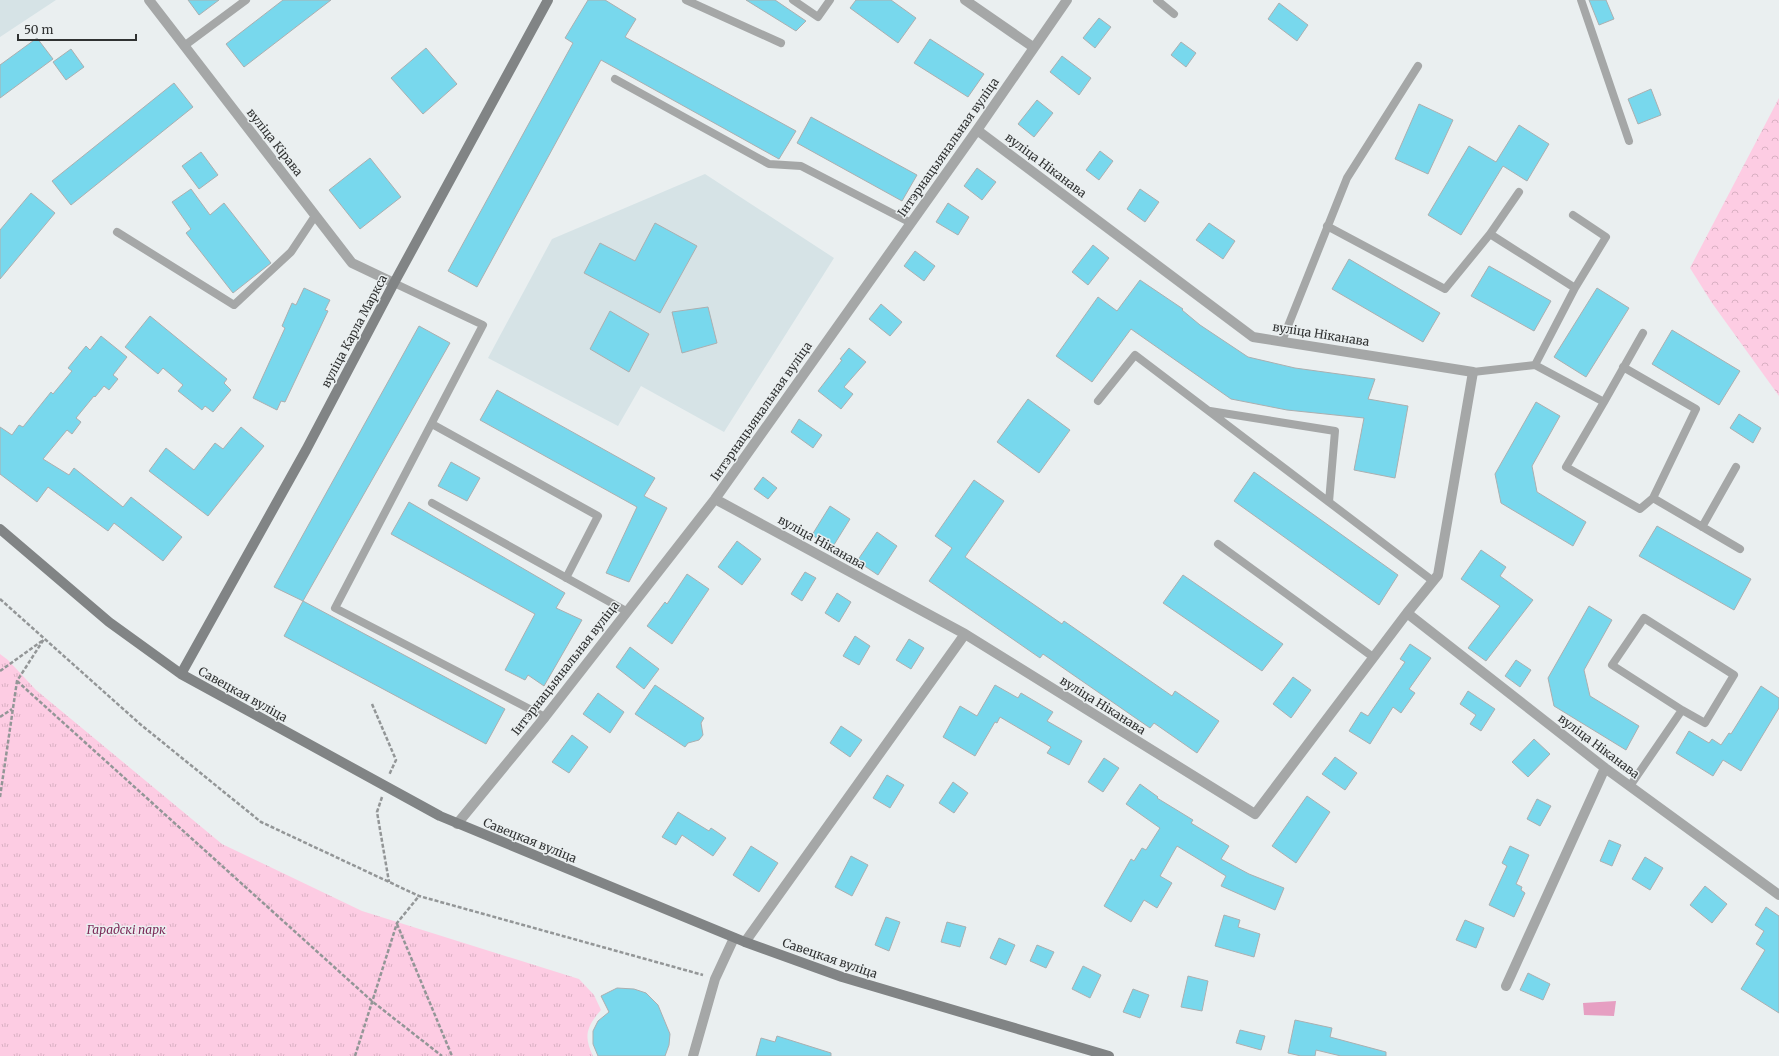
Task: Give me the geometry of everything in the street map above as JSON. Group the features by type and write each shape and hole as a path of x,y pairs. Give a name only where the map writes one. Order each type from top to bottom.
{"main road":[{"name":"вуліца Карла Маркса","path":"181,674 306,450 394,283 548,0"},
{"name":"Савецкая вуліца","path":"0,529 109,622 181,674 294,738 457,824 734,938 842,977 1109,1056"}],"street":[{"name":"вуліца Кірава","path":"149,0 352,263 394,283"},
{"path":"965,0 1033,48"},
{"name":"Інтэрнацыянальная вуліца","path":"457,824 545,717 626,611 715,499 977,130 1067,0"},
{"name":"вуліца Ніканава","path":"715,499 965,634 1255,814 1373,657 1438,576 1473,372 1253,337 977,130"},
{"name":"вуліца Ніканава","path":"1407,613 1605,768 1779,895"},
{"path":"745,942 965,634"},
{"path":"1506,986 1605,768"},
{"path":"693,1056 715,979 734,938"}],"lane":[{"path":"184,46 246,0"},
{"path":"686,0 781,43"},
{"path":"793,0 818,17 830,0"},
{"path":"1157,0 1174,14"},
{"path":"1581,0 1630,141"},
{"path":"1282,341 1347,178 1418,66"},
{"path":"615,79 769,164 802,166 911,223"},
{"path":"1327,226 1445,289 1490,234 1519,192"},
{"path":"1535,365 1575,288 1606,237 1573,215"},
{"path":"117,232 234,305 291,252 315,216"},
{"path":"1490,234 1575,288"},
{"path":"394,283 483,325 335,608 545,717"},
{"path":"1623,367 1696,409 1653,498 1640,509 1566,467 1604,402 1623,367 1643,333"},
{"path":"1098,401 1135,355 1433,582"},
{"path":"1473,372 1535,365 1604,402"},
{"path":"1208,410 1335,431 1328,502"},
{"path":"432,424 598,516 566,578"},
{"path":"1702,527 1736,467"},
{"path":"1653,498 1740,549"},
{"path":"432,504 626,611"},
{"path":"1218,544 1373,657"},
{"path":"1644,618 1734,675 1705,723 1682,710 1612,665 1644,618"},
{"path":"1630,786 1682,710"}],"path":[{"path":"0,599 140,724 261,822 419,896 715,979"},
{"path":"0,670 44,639"},
{"path":"0,797 17,681 44,639"},
{"path":"17,681 373,1002 442,1056"},
{"path":"0,717 13,708"},
{"path":"355,1056 397,924 419,896"},
{"path":"397,924 452,1056"}],"shaded area":[{"path":"0,0 56,0 0,37"},
{"path":"705,174 834,258 724,432 641,386 618,426 488,358 552,239"},
{"path":"1616,1001 1614,1016 1584,1015 1583,1003"}],"green space":[{"path":"1779,98 1779,396 1712,303 1690,268"},
{"name":"Гарадскі парк","path":"0,654 8,660 36,690 222,844 362,911 579,979 594,995 601,1010 592,1021 587,1037 593,1056 0,1056"}],"building":[{"path":"188,0 219,0 199,15"},
{"path":"283,0 331,0 244,67 226,44"},
{"path":"588,0 605,0 636,19 625,37 796,131 779,159 601,60 477,287 448,271 573,43 565,38"},
{"path":"746,0 775,0 806,21 796,31"},
{"path":"856,0 891,0 916,18 898,43 850,8"},
{"path":"1589,0 1606,0 1614,19 1599,25"},
{"path":"1279,3 1308,25 1297,41 1268,19"},
{"path":"1099,18 1111,27 1095,48 1083,38"},
{"path":"37,38 53,59 0,98 0,65"},
{"path":"930,39 984,74 968,97 914,63"},
{"path":"1181,42 1196,53 1186,67 1171,55"},
{"path":"426,48 457,84 423,114 391,78"},
{"path":"71,49 84,67 66,80 53,62"},
{"path":"1062,56 1091,78 1079,95 1050,72"},
{"path":"174,83 193,107 71,205 52,181"},
{"path":"1651,89 1661,115 1638,124 1628,99"},
{"path":"1037,100 1053,113 1034,137 1018,124"},
{"path":"1419,104 1453,120 1428,174 1395,159"},
{"path":"811,117 917,175 902,201 797,143"},
{"path":"1519,125 1549,144 1527,181 1503,166 1461,235 1428,215 1469,146 1496,162"},
{"path":"1100,151 1113,161 1099,180 1086,170"},
{"path":"201,152 218,175 199,189 182,166"},
{"path":"370,158 401,197 360,229 329,190"},
{"path":"977,168 996,182 982,200 964,186"},
{"path":"191,189 210,215 224,203 271,263 233,293 186,233 191,229 172,202"},
{"path":"1140,189 1159,202 1145,222 1127,209"},
{"path":"31,193 55,213 0,279 0,230"},
{"path":"948,203 969,217 958,235 936,222"},
{"path":"655,223 697,246 660,313 584,273 600,243 635,261"},
{"path":"1209,223 1235,241 1223,259 1196,240"},
{"path":"1093,245 1109,258 1088,285 1072,272"},
{"path":"915,251 935,266 924,281 904,266"},
{"path":"1349,259 1440,313 1423,342 1332,289"},
{"path":"1489,266 1551,301 1534,331 1471,296"},
{"path":"1140,280 1183,309 1182,310 1200,325 1248,357 1295,368 1375,379 1368,399 1408,406 1395,478 1354,470 1364,418 1287,410 1231,399 1131,329 1092,382 1056,356 1098,297 1117,311"},
{"path":"304,288 330,300 325,310 328,311 285,402 281,401 277,410 253,398 285,328 282,326 292,303 296,305"},
{"path":"1597,288 1629,308 1586,377 1554,357"},
{"path":"881,304 902,322 890,336 869,319"},
{"path":"708,307 717,343 682,353 672,312"},
{"path":"610,311 649,334 629,372 590,349"},
{"path":"150,316 227,379 224,383 231,390 213,412 205,406 202,410 178,391 183,385 163,368 158,374 125,347"},
{"path":"419,326 450,343 303,601 274,587"},
{"path":"1672,330 1740,371 1719,405 1652,364"},
{"path":"101,336 127,357 113,375 118,379 109,390 104,386 95,397 94,396 76,418 81,422 72,434 67,430 43,459 69,475 74,468 123,507 131,497 182,537 163,561 114,523 108,531 48,487 37,502 0,474 0,427 12,435 19,425 23,427 51,392 53,394 72,371 68,368 86,346 90,350"},
{"path":"849,348 866,362 844,387 853,394 841,409 818,391 842,360 840,359"},
{"path":"497,390 655,478 644,496 667,508 629,582 606,573 637,507 480,420"},
{"path":"1028,399 1070,430 1039,473 997,442"},
{"path":"1536,402 1560,416 1532,466 1537,492 1586,522 1573,546 1501,503 1495,474"},
{"path":"1739,414 1761,428 1753,443 1730,428"},
{"path":"799,419 822,435 813,448 791,432"},
{"path":"241,427 264,446 208,516 149,471 166,448 194,470 215,443 223,449"},
{"path":"451,462 480,478 467,501 438,486"},
{"path":"1254,472 1398,575 1379,605 1234,501"},
{"path":"763,477 777,488 768,499 754,489"},
{"path":"974,480 1004,501 965,557 1062,624 1064,621 1172,696 1175,691 1219,721 1197,753 1154,723 1150,728 1043,654 1040,658 929,581 952,548 935,536"},
{"path":"409,502 565,593 556,608 582,620 544,686 528,675 525,680 505,670 535,614 391,534"},
{"path":"830,506 850,519 832,548 812,535"},
{"path":"1657,526 1751,579 1734,610 1639,556"},
{"path":"877,532 897,546 878,575 857,561"},
{"path":"737,541 761,559 742,585 718,567"},
{"path":"1481,550 1506,567 1500,576 1533,600 1486,661 1468,648 1500,606 1461,579"},
{"path":"805,572 816,578 802,601 791,594"},
{"path":"687,574 709,589 672,644 647,626 665,602 667,604"},
{"path":"1183,575 1283,644 1262,671 1163,603"},
{"path":"837,593 851,602 839,622 825,613"},
{"path":"303,601 505,709 486,744 284,636"},
{"path":"1589,606 1612,620 1584,670 1590,696 1639,726 1626,750 1554,706 1548,678"},
{"path":"855,636 870,646 859,665 843,656"},
{"path":"909,639 924,648 911,669 896,660"},
{"path":"1410,644 1431,658 1409,689 1415,693 1401,713 1393,707 1370,744 1349,731 1361,712 1368,716 1405,662 1400,659"},
{"path":"630,647 659,669 644,689 616,667"},
{"path":"1516,660 1531,670 1520,687 1505,676"},
{"path":"1293,677 1311,690 1291,718 1273,704"},
{"path":"655,685 704,718 701,723 703,735 699,740 688,743 685,747 635,714"},
{"path":"995,685 1018,698 1021,693 1053,712 1047,721 1082,741 1069,765 1047,753 1051,747 1000,717 997,723 995,722 975,756 943,737 960,706 977,716"},
{"path":"1761,686 1779,698 1779,708 1741,771 1723,760 1713,776 1676,753 1689,731 1709,743 1712,739 1721,745 1729,733 1731,734"},
{"path":"1468,691 1495,709 1481,731 1470,724 1476,715 1460,704"},
{"path":"598,693 624,712 610,733 583,714"},
{"path":"841,726 862,740 850,757 830,743"},
{"path":"572,735 588,747 569,773 552,762"},
{"path":"1534,739 1550,754 1528,777 1512,762"},
{"path":"1335,757 1357,773 1345,790 1322,774"},
{"path":"1104,758 1119,768 1103,792 1088,782"},
{"path":"887,775 904,785 890,808 873,798"},
{"path":"953,782 968,793 954,813 939,803"},
{"path":"1140,784 1158,797 1157,798 1193,820 1191,823 1229,846 1221,859 1249,874 1284,888 1275,910 1221,886 1226,876 1177,846 1160,876 1172,883 1157,908 1144,900 1131,922 1104,906 1131,859 1134,861 1142,848 1146,850 1160,828 1126,804"},
{"path":"1307,796 1330,812 1296,863 1272,846"},
{"path":"1537,799 1551,806 1540,826 1527,819"},
{"path":"678,812 709,831 711,828 726,838 713,856 682,835 676,845 662,837"},
{"path":"1609,840 1621,845 1612,866 1600,861"},
{"path":"751,846 778,863 759,892 733,875"},
{"path":"1510,846 1529,855 1516,884 1522,887 1521,890 1525,893 1514,917 1489,905 1507,866 1502,863"},
{"path":"851,856 868,865 852,896 835,887"},
{"path":"1645,857 1663,868 1650,890 1632,879"},
{"path":"1705,886 1727,904 1712,923 1690,905"},
{"path":"1766,907 1779,916 1779,1013 1741,989 1765,950 1756,944 1764,931 1755,925"},
{"path":"1224,915 1240,920 1238,927 1260,934 1254,957 1215,946"},
{"path":"886,917 900,922 889,951 875,945"},
{"path":"1465,920 1484,928 1476,948 1456,940"},
{"path":"947,922 966,927 960,947 941,942"},
{"path":"999,938 1015,945 1006,965 990,958"},
{"path":"1037,945 1054,952 1046,968 1030,961"},
{"path":"1083,966 1101,975 1090,998 1072,989"},
{"path":"1528,973 1550,984 1543,1000 1520,990"},
{"path":"1188,976 1208,981 1202,1011 1181,1007"},
{"path":"617,988 634,989 646,993 658,1005 670,1034 669,1045 665,1056 598,1056 593,1044 593,1031 598,1021 609,1012 601,996"},
{"path":"1133,989 1149,995 1140,1018 1123,1012"},
{"path":"1295,1020 1332,1028 1330,1037 1386,1052 1386,1056 1341,1056 1316,1050 1315,1056 1301,1056 1288,1053"},
{"path":"1240,1030 1265,1036 1261,1050 1236,1043"},
{"path":"777,1036 831,1053 831,1056 756,1056 761,1038 775,1042"}]}
